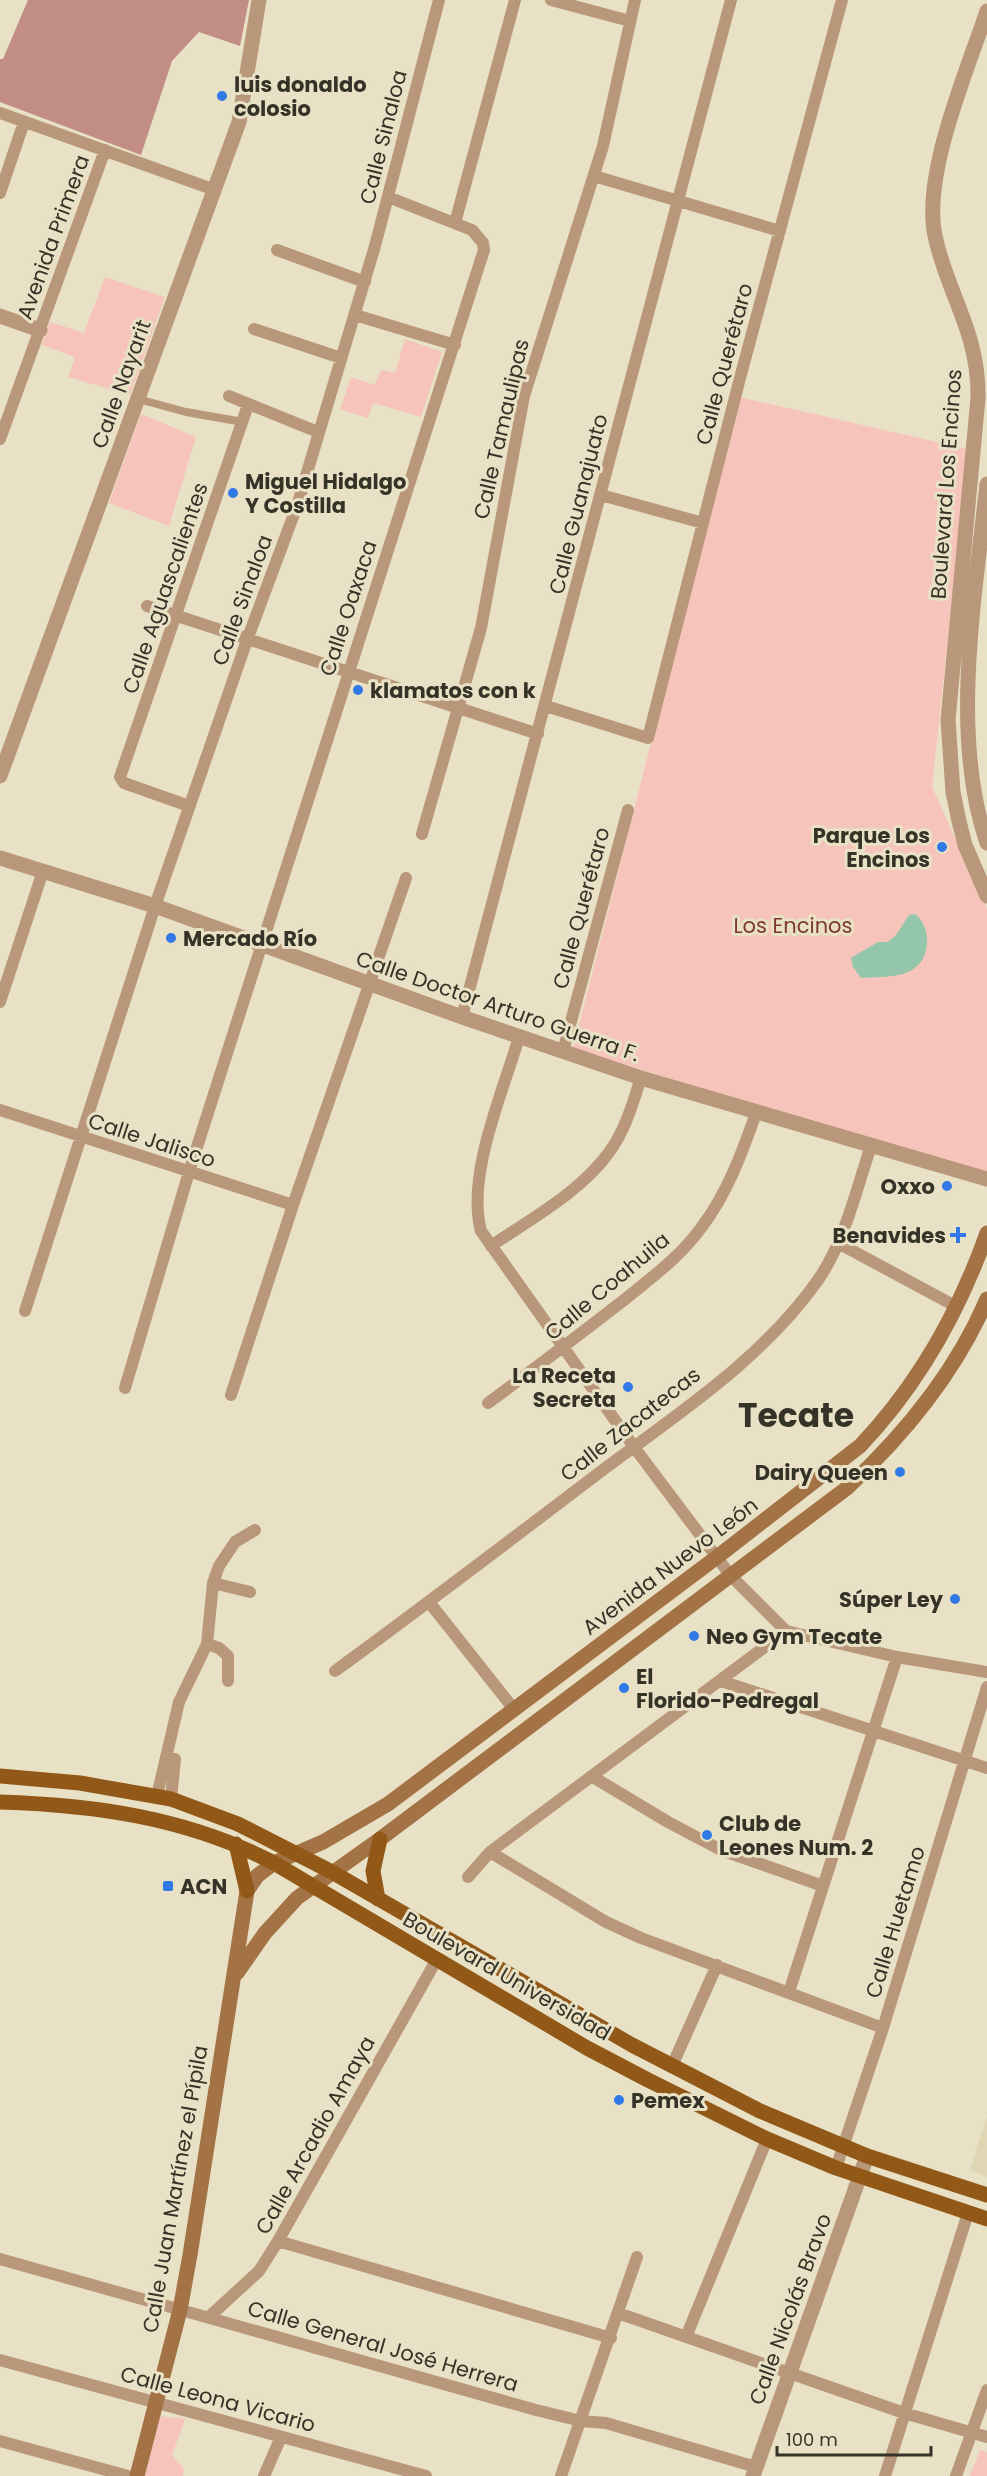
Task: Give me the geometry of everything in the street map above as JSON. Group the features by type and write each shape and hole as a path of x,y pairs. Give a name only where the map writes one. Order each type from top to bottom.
{"main road":[{"name":"Avenida Nuevo León","path":"295,1854 342,1832 388,1804 717,1557 860,1446 879,1426 921,1368 957,1307 987,1233"},
{"name":"Avenida Nuevo León","path":"332,1872 380,1839 847,1488 875,1462 939,1385 968,1338 987,1299"},
{"name":"Boulevard Universidad","path":"0,1776 80,1783 164,1798 238,1824 332,1872 632,2045 760,2111 867,2156 987,2195"},
{"name":"Boulevard Universidad","path":"0,1802 81,1806 130,1814 173,1822 236,1844 274,1863 587,2048 767,2139 836,2168 987,2219"},
{"path":"378,1899 373,1871 380,1839"},
{"path":"236,1844 247,1891"},
{"path":"247,1891 257,1876 274,1863 295,1854"},
{"name":"Calle Juan Martínez el Pípila","path":"234,1978 279,1916 332,1872"},
{"name":"Calle Juan Martínez el Pípila","path":"137,2476 180,2310 225,2013 234,1978 247,1891"},
{"path":"587,2048 591,2041 603,2037 632,2045"}],"street":[{"name":"Calle Nayarit","path":"0,776 239,122 259,0"},
{"name":"Calle Sinaloa","path":"25,1311 154,906 247,640 297,506 365,282 439,0"},
{"path":"388,197 455,224 515,0"},
{"path":"551,0 630,21"},
{"name":"Calle Tamaulipas","path":"422,834 455,709 480,628 524,396 576,226 594,176 611,113 635,0"},
{"name":"Calle Guanajuato","path":"462,1017 731,0"},
{"name":"Calle Querétaro","path":"546,706 648,738 842,0"},
{"name":"Boulevard Los Encinos","path":"987,11 940,156 932,211 935,236 970,334 979,369 948,720 952,792 965,844 987,896"},
{"path":"0,113 216,190"},
{"path":"0,193 24,122"},
{"name":"Avenida Primera","path":"0,439 105,150"},
{"path":"594,176 780,231"},
{"name":"Calle Oaxaca","path":"125,1388 189,1172 484,250 478,236 455,224"},
{"path":"277,250 365,282"},
{"path":"0,315 40,330"},
{"path":"355,315 455,345"},
{"path":"254,329 341,358"},
{"path":"229,396 318,432"},
{"path":"138,399 186,412 243,422"},
{"name":"Calle Aguascalientes","path":"189,806 124,783 121,773 248,405"},
{"name":"Boulevard Los Encinos","path":"987,484 970,664 967,739 973,794 987,843"},
{"path":"601,495 703,523"},
{"path":"147,606 455,709 538,734"},
{"path":"952,661 970,664"},
{"name":"Calle Querétaro","path":"563,1052 628,810"},
{"name":"Calle Doctor Arturo Guerra F.","path":"0,858 154,906 462,1017 641,1078 987,1179"},
{"path":"0,1002 43,871"},
{"path":"231,1395 293,1205 406,878"},
{"path":"519,1037 481,1165 476,1212 482,1231 491,1246 634,1447 731,1576 786,1631 897,1657 987,1672"},
{"path":"491,1246 566,1194 595,1170 612,1149 627,1120 641,1078"},
{"name":"Calle Jalisco","path":"0,1110 293,1205"},
{"name":"Calle Coahuila","path":"488,1403 563,1348 669,1264 701,1229 722,1197 742,1154 756,1113"},
{"name":"Calle Zacatecas","path":"335,1671 634,1447 765,1342 794,1312 813,1286 838,1243 871,1146"},
{"path":"838,1243 957,1307"},
{"path":"164,1798 184,1716 185,1689 207,1644 213,1583 227,1552 244,1534 255,1530"},
{"path":"213,1583 250,1592"},
{"path":"429,1602 513,1708"},
{"path":"468,1877 490,1852 786,1631"},
{"path":"207,1644 219,1648 228,1656 228,1681"},
{"path":"789,1992 897,1657"},
{"path":"721,1681 987,1768"},
{"name":"Calle Huetamo","path":"836,2168 883,2028 987,1687"},
{"path":"593,1777 668,1822 721,1850 823,1886"},
{"path":"490,1852 606,1922 641,1938 883,2028"},
{"name":"Calle Arcadio Amaya","path":"210,2316 259,2271 437,1959"},
{"path":"672,2066 717,1965"},
{"path":"686,2337 767,2139"},
{"name":"Calle Nicolás Bravo","path":"754,2472 867,2156"},
{"path":"885,2476 968,2213"},
{"path":"278,2241 610,2338"},
{"path":"561,2476 637,2257"},
{"name":"Calle General José Herrera","path":"0,2259 581,2421 606,2423 754,2472"},
{"path":"618,2313 904,2413 987,2437"},
{"name":"Calle Leona Vicario","path":"0,2360 426,2476"},
{"path":"956,2476 987,2390"},
{"path":"264,2476 281,2437"},
{"path":"0,2441 128,2476"}],"shaded area":[{"path":"28,0 249,0 240,46 199,32 172,61 141,155 0,102 0,59 3,59"},
{"path":"915,914 923,923 927,939 924,955 919,964 903,974 861,978 853,967 851,958 878,942 888,942 896,935 909,915"},
{"path":"987,2116 987,2177 970,2170"}],"green space":[{"path":"105,277 165,297 130,395 68,377 75,357 42,345 50,322 84,333"},
{"path":"405,339 442,352 421,417 373,403 368,418 340,409 351,377 375,385 381,370 395,373"},
{"name":"Los Encinos","path":"739,397 968,449 932,787 987,909 987,1174 573,1049"},
{"path":"141,414 196,437 169,526 109,503"},
{"path":"159,2416 185,2419 172,2455 184,2469 183,2476 145,2476"},
{"path":"980,2450 987,2452 987,2476 970,2476"}],"place":[{"name":"luis donaldo colosio","path":"222,96"},
{"name":"Miguel Hidalgo Y Costilla","path":"233,493"},
{"name":"klamatos con k","path":"358,690"},
{"name":"Parque Los Encinos","path":"942,847"},
{"name":"Mercado Río","path":"171,938"},
{"name":"Oxxo","path":"947,1186"},
{"name":"Benavides","path":"958,1235"},
{"name":"La Receta Secreta","path":"628,1387"},
{"name":"Dairy Queen","path":"900,1472"},
{"name":"Súper Ley","path":"955,1599"},
{"name":"Neo Gym Tecate","path":"694,1636"},
{"name":"El Florido-Pedregal","path":"624,1688"},
{"name":"Club de Leones Num. 2","path":"707,1835"},
{"name":"ACN","path":"168,1886"},
{"name":"Pemex","path":"619,2100"}],"district":[{"name":"Tecate","path":"796,1415"}]}
